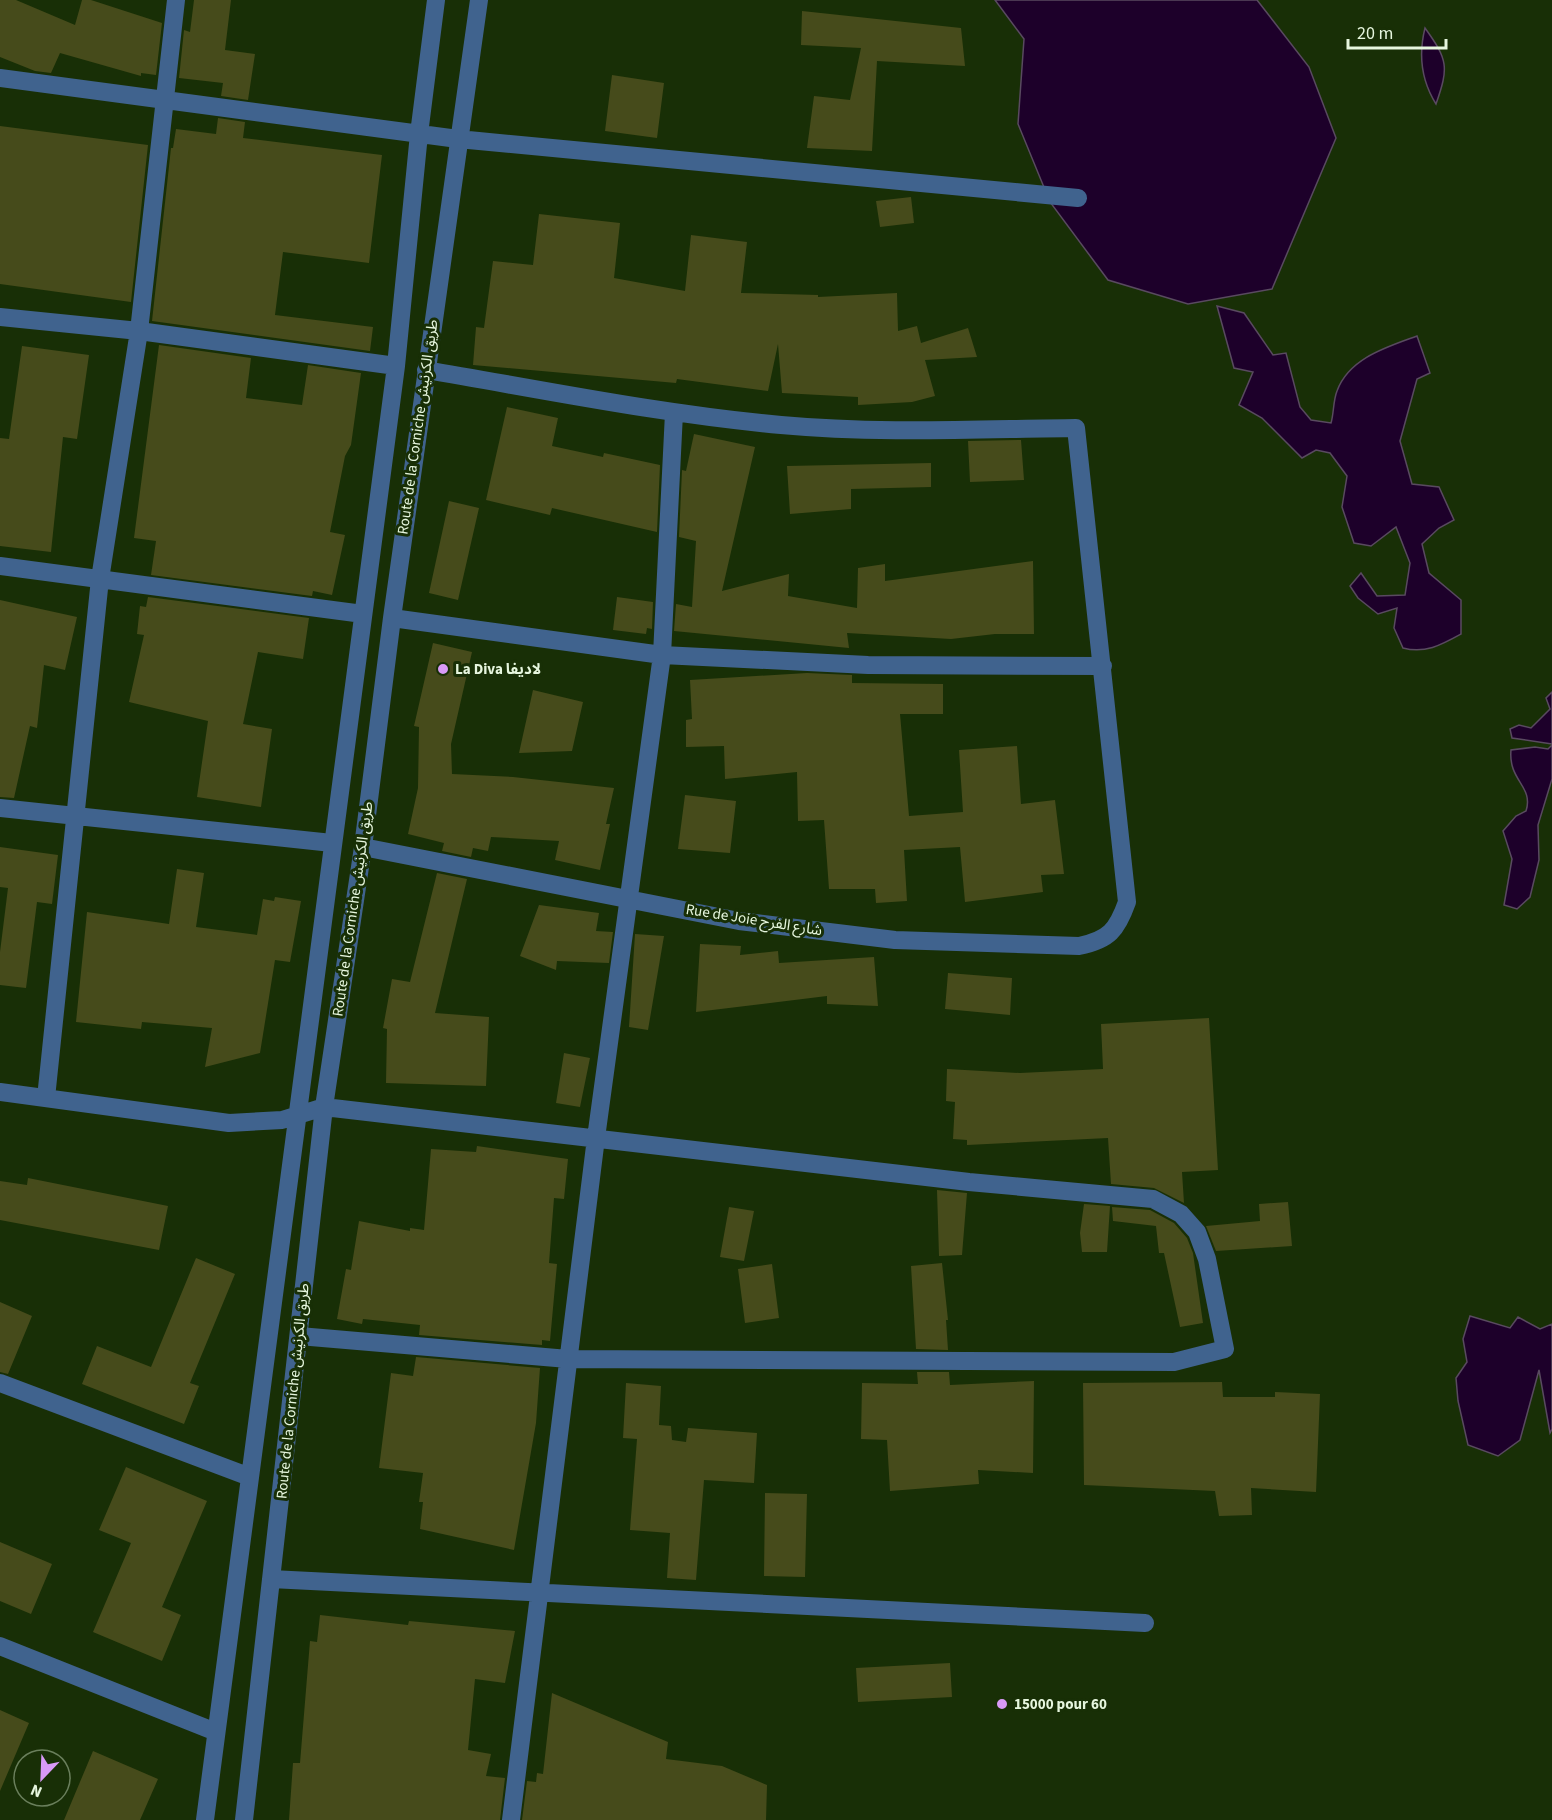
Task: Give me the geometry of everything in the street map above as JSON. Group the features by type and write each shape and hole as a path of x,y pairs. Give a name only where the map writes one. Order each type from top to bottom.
{"street":[{"path":"46,1098 100,579 139,331 163,98 176,0"},
{"name":"Route de la Corniche طريق الكرنيش","path":"205,1820 396,366 419,134 436,0"},
{"name":"Route de la Corniche طريق الكرنيش","path":"244,1820 324,1107 363,847 392,618 479,0"},
{"path":"0,78 458,139 1078,198"},
{"path":"0,317 139,331 396,366"},
{"path":"392,618 662,655 868,665 1103,666 1076,428 866,430 781,425 675,413 426,370"},
{"path":"511,1820 541,1594 596,1138 662,655 675,413"},
{"path":"0,566 363,614"},
{"name":"Rue de Joie شارع الفرح","path":"363,847 740,921 896,940 1079,946 1098,942 1110,935 1121,920 1127,902 1103,666"},
{"path":"0,808 332,843"},
{"path":"0,1092 230,1123 282,1120 324,1107 969,1182 1153,1199 1181,1214 1197,1232 1207,1258 1225,1349 1174,1362 568,1359 298,1336"},
{"path":"0,1383 250,1477"},
{"path":"271,1580 1145,1623"},
{"path":"0,1646 216,1732"}],"shaded area":[{"path":"995,0 1257,0 1309,67 1336,138 1272,289 1188,304 1108,280 1050,202 1018,124 1024,39"},
{"path":"1425,28 1438,48 1444,64 1443,81 1436,104 1427,86 1422,68"},
{"path":"1217,306 1244,313 1273,355 1286,353 1300,407 1311,420 1331,423 1337,391 1350,370 1370,355 1417,336 1430,373 1417,379 1400,441 1412,484 1439,487 1454,520 1439,528 1422,544 1429,573 1461,600 1461,634 1440,645 1426,649 1403,648 1394,628 1397,608 1378,614 1358,598 1350,586 1361,573 1377,596 1405,595 1410,563 1396,527 1371,546 1354,543 1342,507 1347,476 1330,453 1316,450 1302,458 1262,418 1239,405 1253,372 1234,368"},
{"path":"1552,692 1552,744 1512,738 1510,729 1519,725 1531,728 1550,709 1546,698"},
{"path":"1552,745 1552,779 1538,825 1539,860 1530,897 1517,909 1504,905 1512,859 1503,831 1516,816 1526,811 1528,802 1527,795 1513,769 1511,750 1535,747 1548,749"},
{"path":"1470,1316 1510,1328 1518,1317 1540,1329 1552,1324 1552,1429 1550,1433 1539,1370 1520,1440 1498,1456 1468,1445 1458,1401 1456,1378 1467,1362 1463,1339"}],"building":[{"path":"0,0 16,0 75,25 82,0 91,0 162,23 156,75 141,73 141,76 60,53 51,73 35,71 0,57"},
{"path":"194,0 231,0 225,50 255,54 248,100 221,96 223,83 179,78 184,30 190,32"},
{"path":"802,11 961,28 965,66 877,61 872,151 807,148 814,96 850,100 861,48 801,45"},
{"path":"612,75 664,83 657,138 605,131"},
{"path":"218,118 245,122 243,138 382,155 369,263 283,252 275,315 373,327 370,351 152,321 171,148 173,148 176,129 216,134"},
{"path":"0,126 148,145 131,302 0,284"},
{"path":"911,197 914,223 880,227 876,201"},
{"path":"539,214 620,223 614,278 685,291 691,235 747,242 741,293 818,295 818,297 897,293 898,331 917,326 921,343 968,328 977,357 925,360 935,396 912,402 858,405 858,397 782,393 778,344 768,391 677,379 676,383 473,365 476,327 484,328 493,261 533,265"},
{"path":"159,345 251,358 246,398 302,405 308,365 361,373 351,445 345,456 330,532 345,535 332,595 313,591 312,596 151,575 156,541 134,538"},
{"path":"22,346 89,355 77,439 63,437 51,552 0,546 0,438 9,439"},
{"path":"507,407 558,418 552,446 603,457 604,453 660,465 657,532 552,508 550,515 486,500"},
{"path":"694,434 755,447 722,591 789,574 788,596 857,608 858,568 885,564 885,581 1033,561 1034,634 995,634 951,639 847,633 849,648 674,631 676,604 692,607 696,541 679,537 682,470 686,471"},
{"path":"1021,440 1024,480 970,482 968,441"},
{"path":"931,463 931,487 851,489 851,509 790,514 787,466"},
{"path":"449,501 479,508 458,600 429,593"},
{"path":"148,597 309,618 303,659 258,652 243,724 272,729 261,807 197,797 208,721 129,702 144,635 137,634 140,606 146,607"},
{"path":"617,597 653,602 652,629 647,628 646,634 613,630"},
{"path":"0,600 77,617 65,670 44,665 37,728 30,726 14,798 0,797"},
{"path":"433,643 472,652 451,744 452,774 513,777 614,788 606,824 610,824 600,870 555,860 559,841 491,837 488,851 473,848 471,857 442,851 444,843 408,834 418,788 419,727 414,726"},
{"path":"807,673 852,675 852,683 943,684 943,714 900,714 909,816 963,812 959,750 1017,746 1021,804 1055,800 1064,874 1041,875 1043,892 965,902 960,847 904,850 907,901 876,903 875,889 829,889 824,820 798,821 797,772 725,779 724,746 686,747 686,720 692,719 690,680"},
{"path":"533,690 583,702 572,751 519,753"},
{"path":"685,795 736,801 730,853 678,849"},
{"path":"0,847 58,855 52,904 37,902 26,988 0,985 0,952 8,888 0,887"},
{"path":"177,869 204,873 196,927 257,935 263,899 274,901 275,897 301,901 290,962 275,960 260,1053 205,1067 212,1028 142,1022 141,1029 76,1022 87,912 169,924"},
{"path":"437,873 467,879 435,1013 489,1017 486,1086 386,1083 387,1029 383,1028 392,979 410,982"},
{"path":"539,905 599,913 596,931 613,932 609,963 557,961 556,970 520,956"},
{"path":"635,934 664,936 648,1030 629,1027"},
{"path":"700,944 741,946 740,955 778,951 779,963 874,957 878,1006 827,1004 827,996 696,1012"},
{"path":"948,973 1012,978 1010,1015 945,1009"},
{"path":"1209,1018 1218,1170 1182,1172 1184,1203 1154,1188 1111,1184 1108,1138 967,1145 967,1140 953,1139 955,1102 946,1101 947,1069 1020,1073 1103,1069 1101,1024"},
{"path":"564,1053 590,1058 580,1107 556,1103"},
{"path":"477,1146 568,1159 564,1199 554,1198 549,1263 557,1264 550,1341 542,1340 542,1345 419,1335 420,1325 363,1319 362,1324 337,1319 346,1269 351,1270 359,1221 410,1231 410,1228 424,1230 431,1149 476,1152"},
{"path":"28,1178 168,1206 159,1250 0,1220 0,1181 27,1185"},
{"path":"937,1190 967,1193 962,1255 939,1256"},
{"path":"1288,1202 1292,1246 1216,1251 1206,1226 1260,1221 1259,1204"},
{"path":"1084,1204 1110,1206 1107,1252 1082,1252 1080,1233"},
{"path":"729,1207 754,1211 744,1261 720,1257"},
{"path":"1112,1207 1150,1210 1174,1223 1187,1238 1193,1253 1203,1323 1180,1327 1164,1253 1159,1253 1156,1226 1113,1221"},
{"path":"196,1258 235,1274 190,1383 199,1386 184,1424 82,1384 97,1346 151,1367"},
{"path":"942,1263 948,1320 946,1320 948,1350 916,1349 911,1266"},
{"path":"772,1264 779,1318 745,1323 738,1269"},
{"path":"0,1302 32,1316 8,1374 0,1372"},
{"path":"416,1357 540,1368 536,1423 514,1550 420,1529 423,1502 419,1502 423,1473 379,1468 391,1373 413,1376"},
{"path":"917,1372 949,1372 950,1385 1034,1381 1033,1473 978,1470 979,1484 890,1491 887,1440 861,1439 862,1383 918,1384"},
{"path":"1222,1382 1223,1397 1275,1397 1275,1392 1320,1394 1316,1492 1251,1488 1252,1515 1219,1516 1215,1491 1084,1485 1083,1383"},
{"path":"626,1383 661,1386 659,1425 671,1426 672,1440 686,1442 688,1428 757,1433 754,1483 704,1480 696,1580 667,1578 670,1533 630,1530 637,1439 623,1438"},
{"path":"126,1467 207,1501 162,1607 181,1615 162,1661 93,1632 131,1543 99,1530"},
{"path":"765,1493 807,1494 805,1577 764,1576"},
{"path":"0,1542 52,1564 31,1614 0,1601"},
{"path":"320,1615 408,1625 409,1621 515,1631 505,1683 475,1679 468,1750 491,1754 486,1776 505,1778 500,1820 289,1820 293,1763 300,1763 310,1641 317,1642"},
{"path":"950,1663 952,1697 858,1702 856,1668"},
{"path":"552,1693 668,1742 666,1759 722,1766 767,1785 766,1820 522,1820 527,1781 536,1782 537,1773 543,1774"},
{"path":"0,1710 29,1723 18,1748 12,1748 12,1763 0,1791"},
{"path":"93,1751 158,1779 140,1820 64,1820 69,1808 72,1808 72,1801"}],"place":[{"name":"La Diva لاديفا","path":"443,669"},
{"name":"15000 pour 60","path":"1002,1704"}]}
